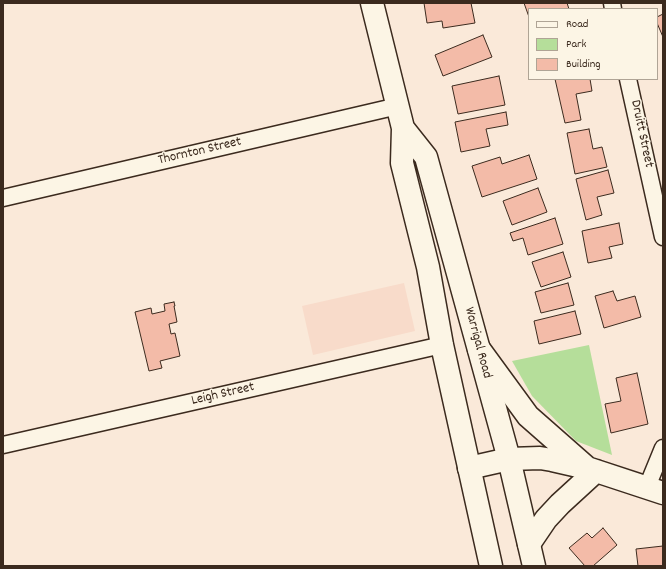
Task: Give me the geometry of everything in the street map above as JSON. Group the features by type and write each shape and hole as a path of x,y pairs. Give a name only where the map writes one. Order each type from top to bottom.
{"main road":[{"name":"Warrigal Road","path":"372,3 403,128 402,163 428,267 442,345 491,566"},
{"name":"Warrigal Road","path":"403,128 426,157 509,459 534,566"},
{"path":"478,348 528,416 591,469"},
{"path":"469,468 509,459 540,458 591,469 655,490"},
{"path":"529,544 546,519 591,469"}],"street":[{"name":"Druitt Street","path":"628,80 663,236"},
{"name":"Thornton Street","path":"3,198 398,106"},
{"name":"Leigh Street","path":"3,445 442,345"},
{"path":"655,490 663,448"}],"shaded area":[{"path":"404,283 415,331 313,355 302,306"}],"green space":[{"path":"589,345 612,455 576,441 532,396 512,361"}],"building":[{"path":"424,3 471,3 475,23 443,28 442,21 427,23"},
{"path":"524,3 567,3 569,8 528,8 528,14"},
{"path":"663,14 663,37 658,25 658,16"},
{"path":"483,35 492,57 443,76 435,55"},
{"path":"499,76 505,105 458,114 452,86"},
{"path":"555,80 590,80 592,91 576,94 581,120 565,123"},
{"path":"506,112 508,125 486,129 490,146 461,152 455,122"},
{"path":"589,129 593,149 602,147 607,167 575,174 567,133"},
{"path":"529,155 537,179 482,197 472,166 500,157 502,164"},
{"path":"608,170 614,193 597,197 602,215 586,220 576,179"},
{"path":"538,188 547,212 512,225 503,201"},
{"path":"555,218 563,244 528,255 523,238 513,241 510,233"},
{"path":"619,223 623,244 609,247 612,258 588,263 582,231"},
{"path":"563,252 571,277 541,287 532,262"},
{"path":"568,283 574,305 541,313 535,292"},
{"path":"613,291 617,301 635,296 641,317 604,328 595,296"},
{"path":"174,302 177,322 169,324 171,334 175,333 180,356 160,361 162,368 149,371 135,312 151,308 152,314 165,311 164,304"},
{"path":"575,311 581,334 539,344 534,321"},
{"path":"637,373 648,424 611,433 605,404 621,401 616,378"},
{"path":"603,528 617,545 593,566 585,566 569,548 587,533 592,538"},
{"path":"663,546 663,566 638,566 636,549"}]}
